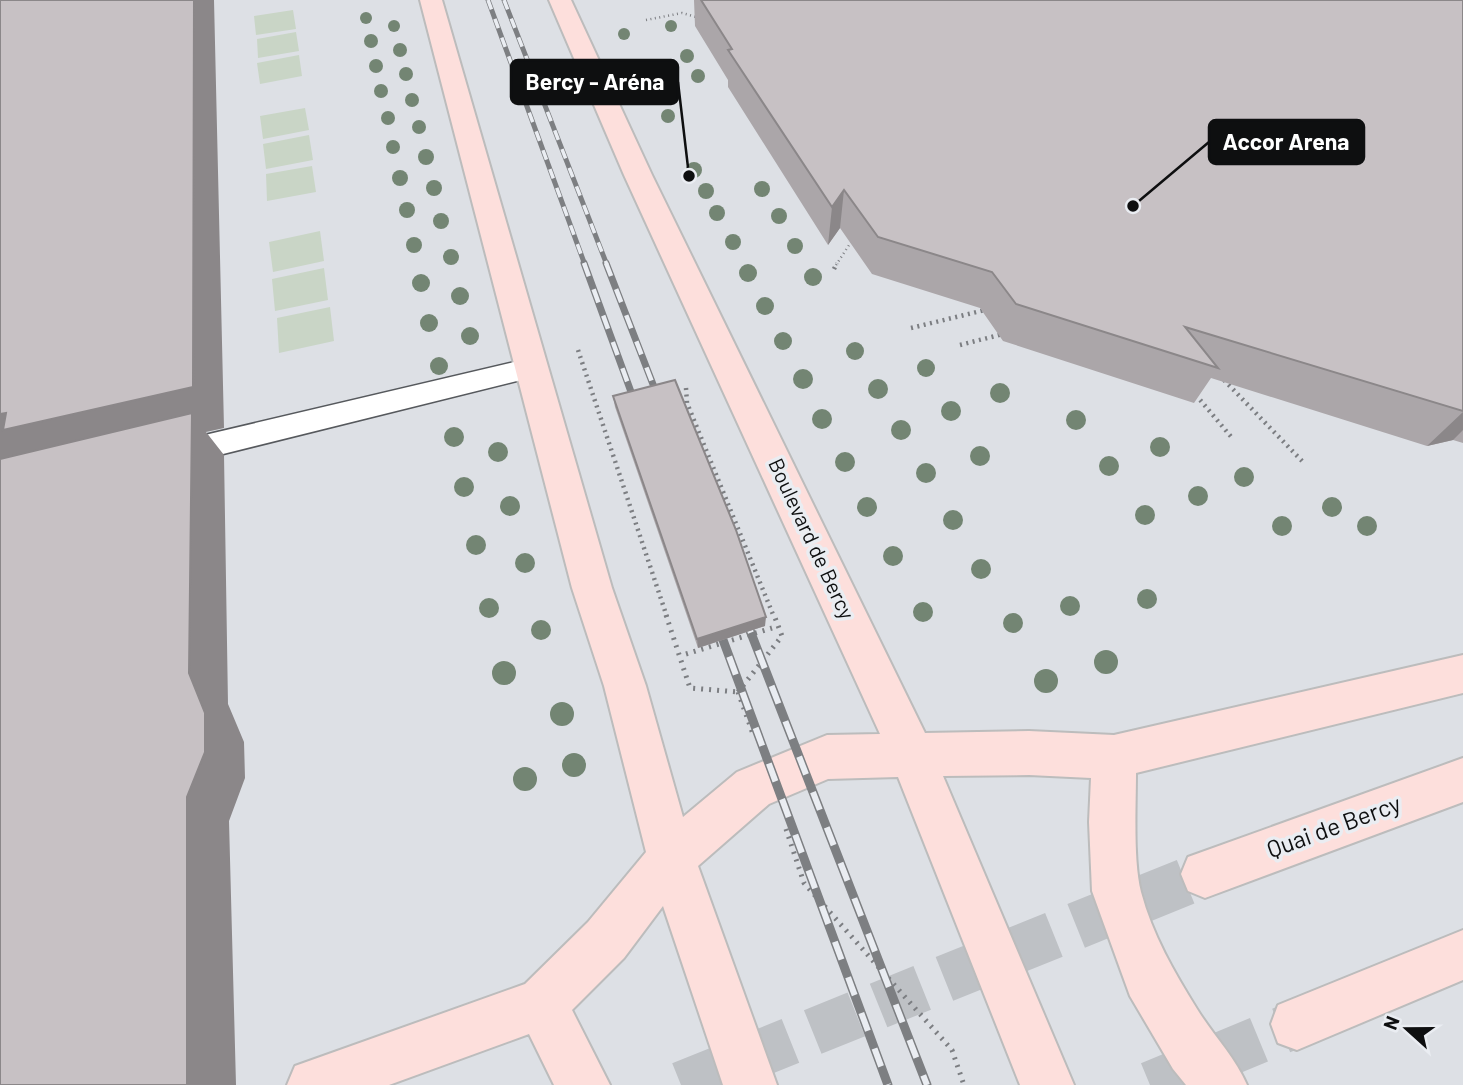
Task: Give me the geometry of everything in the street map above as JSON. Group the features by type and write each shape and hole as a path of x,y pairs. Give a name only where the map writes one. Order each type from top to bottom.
{"main road":[{"path":"431,0 592,588 625,686 671,858 750,1085"},
{"name":"Boulevard de Bercy","path":"560,0 644,187 912,755 1047,1085"},
{"path":"314,1085 541,1004 606,940 671,858 753,788 769,779 827,757 1029,753 1114,757 1463,674"},
{"path":"1114,757 1112,822 1116,891 1148,978 1192,1050 1220,1085"},
{"name":"Quai de Bercy","path":"1205,874 1463,780"},
{"path":"1297,1024 1463,955"},
{"path":"541,1004 583,1085"}],"lane":[{"path":"145,461 531,368"}],"path":[{"path":"646,20 682,13 706,20"},
{"path":"834,269 860,229"},
{"path":"911,328 991,308"},
{"path":"960,345 1009,332"},
{"path":"575,341 690,688 738,692"},
{"path":"1218,373 1303,462"},
{"path":"685,375 687,403 782,636 738,692"},
{"path":"1193,391 1233,439"},
{"path":"686,654 772,628"},
{"path":"738,692 804,883 952,1050 964,1085"}],"green space":[{"path":"293,10 296,29 256,35 254,16"},
{"path":"296,32 299,51 258,58 257,39"},
{"path":"299,55 302,76 260,84 257,63"},
{"path":"305,108 309,130 263,139 260,116"},
{"path":"309,135 313,160 266,169 263,144"},
{"path":"312,166 316,192 267,201 266,174"},
{"path":"320,231 324,261 273,272 269,242"},
{"path":"324,268 328,300 275,311 272,279"},
{"path":"330,307 334,341 279,353 277,318"}],"building":[{"path":"0,0 194,0 193,387 3,430 6,413 0,414"},
{"path":"701,0 1463,0 1463,411 1185,327 1218,368 1016,304 992,272 878,237 844,190 832,207 728,50 732,49"},
{"path":"675,380 736,530 766,617 697,639 613,396"},
{"path":"192,413 189,673 205,713 205,752 187,797 187,1085 0,1085 0,459"}],"tunnel":[{"path":"681,1085 1205,874"},
{"path":"1150,1085 1297,1024"}],"railway":[{"path":"488,0 585,265"},
{"path":"504,0 607,265"},
{"path":"584,263 638,411"},
{"path":"606,263 661,405"},
{"path":"744,615 927,1085"},
{"path":"716,621 888,1085"}],"place":[{"name":"Bercy - Aréna","path":"689,176"},
{"name":"Accor Arena","path":"1133,206"}]}
